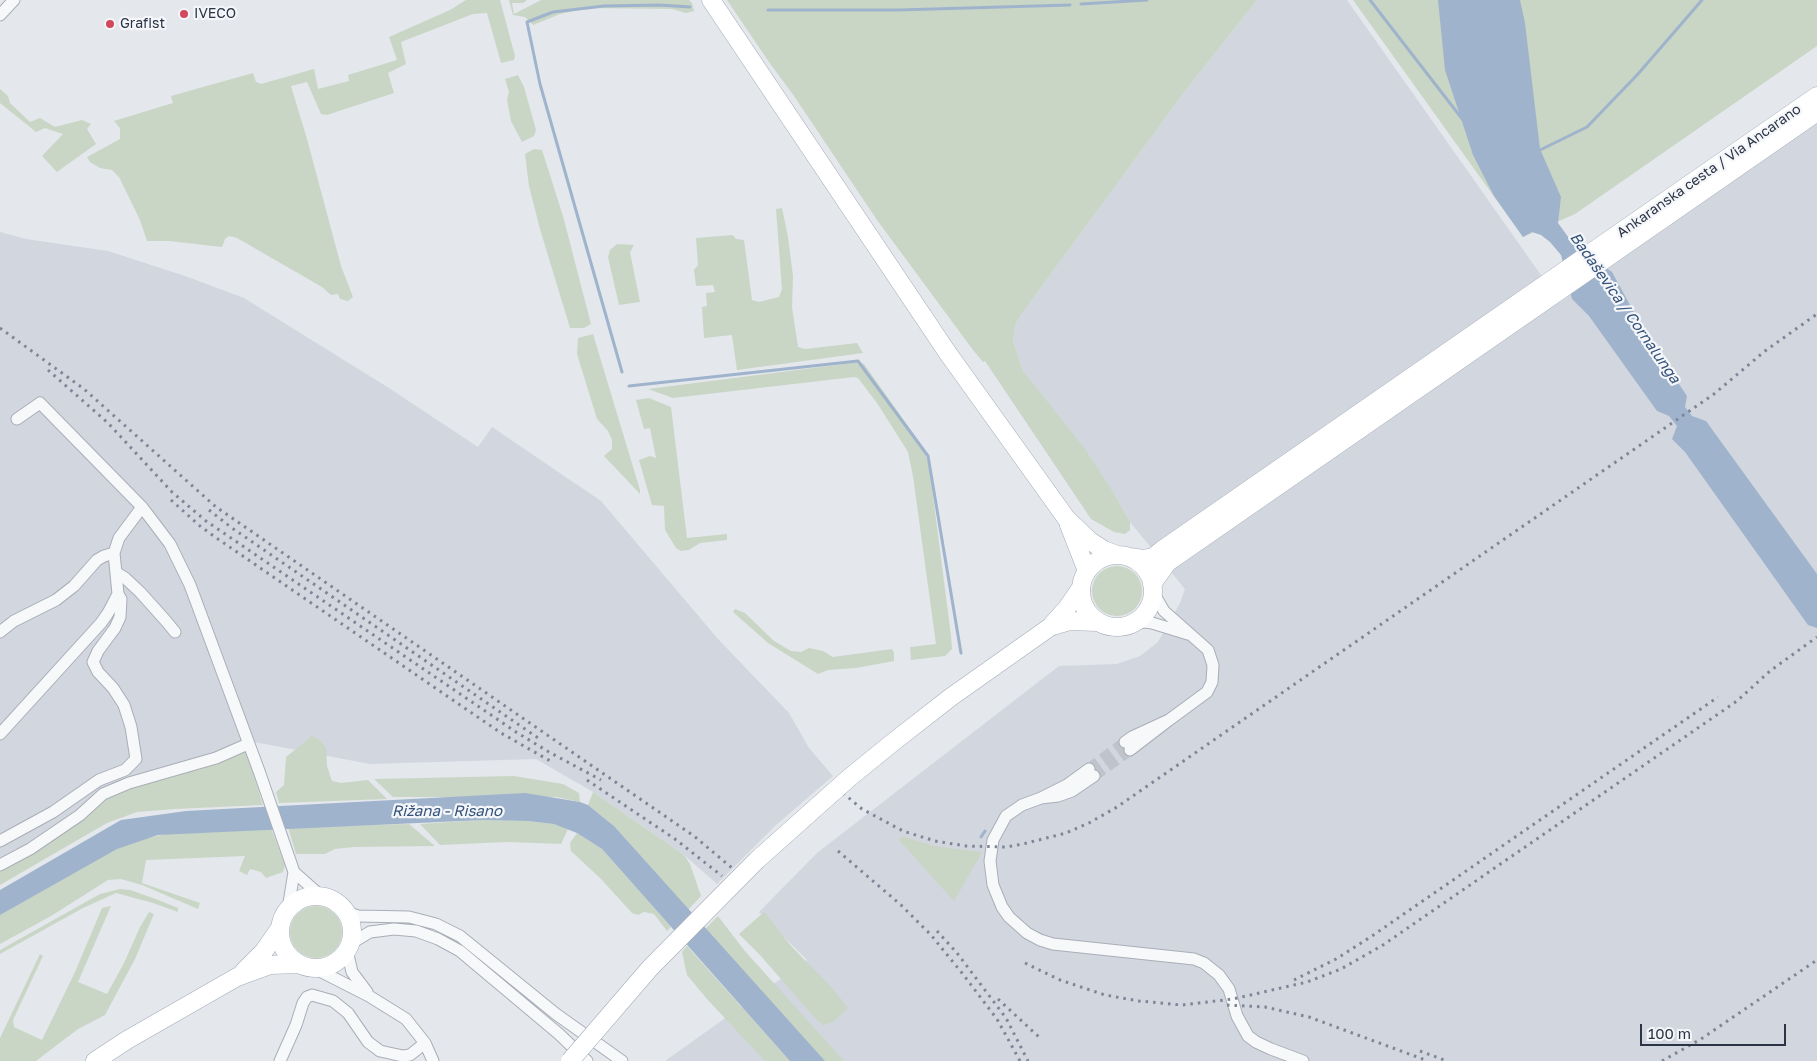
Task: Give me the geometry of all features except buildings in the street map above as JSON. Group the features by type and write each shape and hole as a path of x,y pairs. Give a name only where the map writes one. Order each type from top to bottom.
{"main road":[{"path":"711,0 947,352 1066,518 1090,541 1104,550 1123,556 1143,559 1158,554 1604,252 1817,112"},
{"name":"Ankaranska cesta / Via Ancarano","path":"1604,252 1817,96"},
{"path":"1050,627 1070,621 1097,622 1119,628 1134,623 1146,614 1150,607 1153,588 1168,562 1543,293"},
{"path":"1066,518 1087,571"},
{"path":"570,1061 650,968 763,854 849,778 892,743 951,697 1050,627 1067,608 1080,589 1087,571 1100,559 1123,556 1144,568 1153,588"},
{"path":"1080,589 1084,608 1097,622"},
{"path":"95,1061 127,1040 237,977 270,965 306,966 330,965 342,956 348,947 352,931 346,912 337,903 321,896 299,900 288,909 280,928 284,949 288,955 306,966"},
{"path":"237,977 264,951 280,928"}],"street":[{"path":"0,15 14,0"},
{"path":"17,419 40,403 142,507 170,544 190,585 293,869 288,909"},
{"path":"0,841 53,812 99,780 125,770 136,759 131,727 124,705 113,688 98,672 93,662 98,650 115,628 120,617 122,583 114,553 119,538 142,507"},
{"path":"0,632 14,621 56,600 74,586 97,560 114,553"},
{"path":"122,583 166,621 175,632"},
{"path":"0,734 108,614 122,583"},
{"path":"1127,746 1169,720 1207,692 1214,673 1212,657 1202,643 1164,611 1153,588"},
{"path":"1134,623 1152,623 1192,636"},
{"path":"0,864 30,849 73,820 103,794 130,783 216,758 248,744"},
{"path":"1092,772 1041,798 1022,805 1002,821 993,840 990,860 992,885 1009,917 1027,933 1053,944 1194,959 1204,963 1219,975 1229,989 1237,1016 1248,1036 1271,1049 1303,1061"},
{"path":"293,869 321,896"},
{"path":"346,912 363,916 410,917 436,924 460,936 556,1014 622,1061"},
{"path":"369,996 352,972 348,947 370,932 394,929 416,931 438,939 460,951 587,1061"},
{"path":"306,966 369,996 406,1019 425,1043 433,1061"},
{"path":"280,1061 296,1025 303,1003 307,996 312,995 332,1001 348,1013 368,1042 380,1051 403,1056 410,1055 425,1043"}],"shaded area":[{"path":"1257,0 1347,0 1560,302 1817,121 1817,1061 665,1061 807,960 759,912 817,853 1059,666 1117,664 1140,656 1158,642 1180,603 1185,589 1130,522 1116,497 1023,371 1013,341 1015,326 1020,316 1185,91"},
{"path":"0,232 26,239 108,251 185,276 244,298 389,388 478,447 492,427 601,501 718,639 789,713 809,748 833,776 776,825 717,884 684,855 593,792 536,759 370,764 249,741 0,861"}],"green space":[{"path":"466,0 500,0 515,56 514,60 501,63 487,13 473,14 401,42 406,64 388,73 394,93 327,115 321,114 307,82 291,86 341,266 353,297 348,301 340,299 338,294 331,295 322,287 237,238 229,236 225,239 222,247 169,241 147,241 140,220 119,177 112,170 100,168 90,162 87,157 120,139 120,128 114,121 173,103 171,96 253,73 256,82 261,84 314,69 318,89 349,81 348,75 397,60 389,37 450,10"},
{"path":"509,0 527,0 523,3 512,3 514,14 541,0 689,0 694,11 686,13 672,9 588,8 560,14 533,25 525,17 513,15"},
{"path":"727,0 1257,0 1185,91 1020,316 1015,326 1013,341 1023,371 1085,449 1116,497 1130,522 1130,530 1125,534 1114,532 1091,519 985,361 983,362 973,350 877,220"},
{"path":"1353,0 1817,0 1817,46 1575,214 1523,237"},
{"path":"518,75 524,87 536,130 534,136 522,142 511,121 507,100 509,92 505,79"},
{"path":"0,89 8,96 10,103 30,122 40,118 55,127 82,120 91,124 87,129 96,144 57,172 42,156 63,134 45,128 36,132 0,103"},
{"path":"534,149 542,150 563,216 591,324 584,328 570,328 540,229 529,186 525,154"},
{"path":"782,208 793,276 792,307 798,347 805,349 857,343 863,353 737,370 732,335 704,338 702,307 707,306 706,293 715,292 713,285 696,286 694,270 698,265 696,238 733,235 736,239 744,240 752,300 759,302 779,297 782,289 776,209"},
{"path":"617,244 634,245 630,252 640,302 619,305 608,257 610,250"},
{"path":"593,334 640,494 604,456 612,449 612,440 608,431 597,419 577,354 578,338"},
{"path":"860,362 864,364 925,452 930,472 951,636 952,649 945,656 911,660 910,647 936,644 913,476 908,452 877,403 858,378 673,398 648,389"},
{"path":"649,398 671,407 687,538 727,534 727,540 700,543 689,550 681,551 676,548 665,530 664,506 652,505 639,460 650,456 656,458 650,428 644,429 636,400"},
{"path":"1117,566 1135,573 1142,591 1135,609 1117,616 1099,609 1092,591 1099,573"},
{"path":"735,609 745,613 774,641 791,651 801,652 809,648 823,651 833,657 892,649 894,661 856,668 828,670 818,674 768,643 733,612"},
{"path":"312,736 320,740 326,748 327,766 332,781 341,783 368,780 387,799 279,803 276,792 284,785 286,757"},
{"path":"244,749 248,756 263,805 137,812 107,823 0,885 0,867 104,797 162,778 200,769"},
{"path":"514,776 563,784 579,793 580,802 556,797 393,797 374,779"},
{"path":"593,792 684,855 690,864 701,896 688,910 614,826 588,805"},
{"path":"483,820 528,821 555,824 568,829 561,844 508,842 440,845 420,824"},
{"path":"409,824 435,846 354,847 335,849 325,854 296,854 288,827"},
{"path":"271,828 285,865 283,872 266,878 261,872 250,869 247,875 239,871 245,856 146,860 142,883 200,903 198,909 142,885 121,879 108,880 51,916 0,944 0,913 67,872 131,842 183,830"},
{"path":"577,833 602,849 671,927 667,931 654,914 644,912 638,915 632,913 601,879 571,851 570,843"},
{"path":"902,836 934,846 982,852 954,901 899,840"},
{"path":"120,889 130,890 153,898 178,908 178,912 116,893 83,908 0,954 0,950 100,894"},
{"path":"111,906 78,982 107,994 124,963 140,927 149,912 154,914 135,959 105,1015 78,1029 36,1061 0,1061 0,1038 40,954 43,956 13,1020 14,1027 42,1040 75,972 102,908"},
{"path":"316,906 326,908 334,914 340,922 342,932 340,942 334,950 326,956 316,958 306,956 298,950 292,942 290,932 292,922 298,914 306,908"},
{"path":"764,912 792,947 832,988 848,1008 833,1022 823,1025 815,1018 739,934"},
{"path":"718,916 744,950 844,1061 825,1061 705,929"},
{"path":"687,946 790,1061 765,1061 707,999 687,975 682,952"}],"water":[{"name":"Badaševica / Cornalunga","path":"1438,0 1520,0 1525,23 1540,149 1561,197 1558,223 1574,245 1612,272 1649,340 1687,396 1685,407 1692,416 1706,421 1817,574 1817,628 1808,625 1685,452 1672,439 1677,426 1669,416 1657,411 1589,316 1572,299 1561,255 1541,235 1532,232 1523,237 1494,196 1473,155 1445,70"},
{"name":"Rižana - Risano","path":"525,793 580,802 588,805 614,826 825,1061 790,1061 602,849 577,833 554,824 528,821 483,820 158,835 117,849 0,915 0,890 121,820 186,811"}],"waterway":[{"path":"1081,4 1147,0"},
{"path":"1370,0 1463,120"},
{"path":"1538,151 1587,127 1638,74 1702,0"},
{"path":"622,372 540,84 527,22 553,12 604,6 659,5 690,7"},
{"path":"768,10 898,10 1070,5"},
{"path":"629,386 858,361 928,456 961,653"},
{"path":"981,837 985,831"}],"tunnel":[{"path":"1089,769 1125,742"},
{"path":"1094,776 1130,750"}],"railway":[{"path":"843,793 862,809 903,831 935,841 966,846 1006,847 1023,844 1066,833 1089,823 1117,807 1714,394 1765,351 1817,314"},
{"path":"0,328 84,389 216,507 694,836 732,868"},
{"path":"48,370 108,423 172,492 206,521 516,732 601,780"},
{"path":"171,500 215,537 501,733 552,762"},
{"path":"209,510 232,528 541,740"},
{"path":"1025,963 1060,980 1105,995 1139,1001 1182,1005 1233,999 1307,982 1341,969 1383,945 1737,701 1770,671 1817,637"},
{"path":"1294,980 1336,959 1372,936 1718,697"},
{"path":"587,780 675,839 722,876"},
{"path":"838,851 901,905 931,935 997,1019 1020,1061"},
{"path":"937,931 957,953 1006,1018 1028,1061"},
{"path":"1662,1061 1701,1039 1817,960"},
{"path":"998,999 1040,1038"},
{"path":"1227,1005 1265,1007 1309,1017 1428,1061"},
{"path":"1420,1051 1447,1061"}],"place":[{"name":"IVECO","path":"184,14"},
{"name":"Grafist","path":"110,24"}]}
